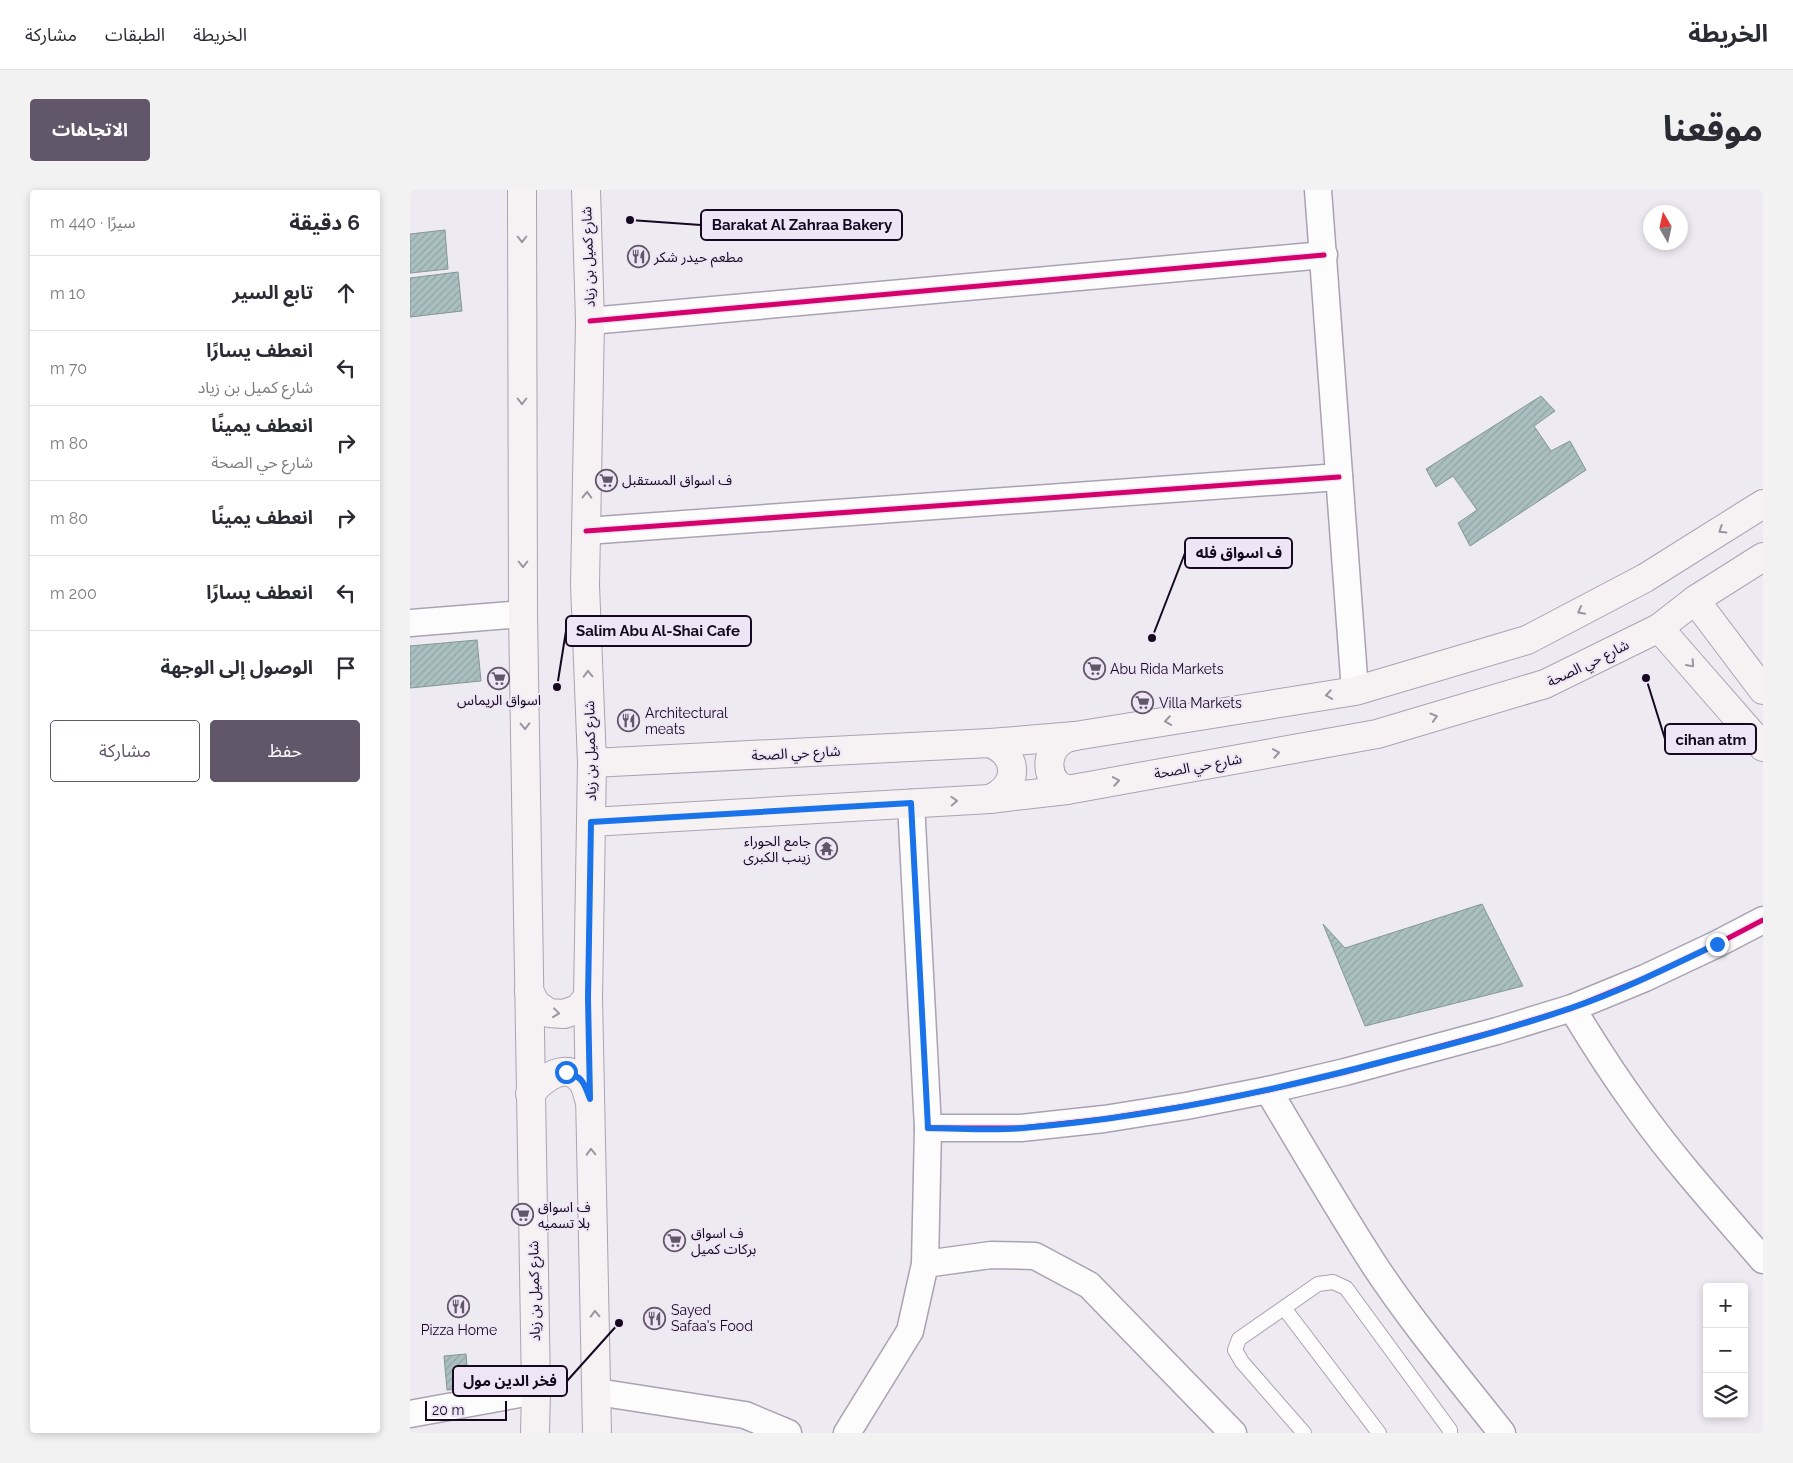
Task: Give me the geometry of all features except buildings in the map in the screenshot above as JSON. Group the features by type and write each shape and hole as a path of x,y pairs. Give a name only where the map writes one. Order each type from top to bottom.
{"main road":[{"name":"شارع كميل بن زياد","path":"522,190 523,614 536,1392 535,1433"},
{"name":"شارع كميل بن زياد","path":"586,190 590,321 585,585 592,763 588,998 597,1433"},
{"name":"شارع حي الصحة","path":"592,763 990,743 1075,736 1355,691 1527,640 1645,578 1763,504"},
{"name":"شارع حي الصحة","path":"591,822 990,799 1067,790 1377,734 1545,684 1658,628 1695,600 1763,557"},
{"path":"1695,600 1763,690"},
{"path":"1658,628 1763,747"},
{"path":"1067,790 1056,783 1050,772 1049,760 1054,748 1063,740 1075,736"},
{"path":"990,743 1000,748 1008,756 1012,766 1012,777 1008,787 1000,795 990,799"},
{"path":"529,991 536,1004 549,1013 564,1014 578,1009 588,998"},
{"path":"530,1094 548,1075 566,1072 576,1075 583,1082 590,1099"}],"street":[{"path":"1318,190 1355,691"},
{"path":"590,321 1324,255"},
{"path":"586,531 1339,477"},
{"path":"410,623 523,614"},
{"path":"847,1433 910,1331 926,1264 928,1128 911,803"},
{"path":"928,1128 1021,1128 1186,1106 1268,1090 1421,1052 1572,1008 1645,978 1763,920"},
{"path":"1572,1008 1604,1060 1677,1160 1763,1260"},
{"path":"1268,1090 1372,1261 1411,1317 1502,1433"},
{"path":"926,1264 991,1255 1035,1256 1089,1285 1233,1433"},
{"path":"410,1414 536,1392"},
{"path":"597,1392 745,1415 788,1433"}],"lane":[{"path":"1304,1433 1242,1362 1235,1350 1239,1339 1318,1284 1333,1282 1346,1288 1450,1430 1450,1433"},
{"path":"1284,1308 1379,1433"}],"cycle path":[{"path":"590,321 1324,255"},
{"path":"586,531 1339,477"},
{"path":"928,1128 1021,1128 1104,1119 1186,1106 1268,1090 1345,1072 1497,1031 1572,1008 1645,978 1763,920"}],"place":[{"name":"Barakat Al Zahraa Bakery","path":"630,220"},
{"name":"مطعم حيدر شكر","path":"638,257"},
{"name":"ف اسواق المستقبل","path":"606,480"},
{"name":"ف اسواق فله","path":"1152,638"},
{"name":"Abu Rida Markets","path":"1094,669"},
{"name":"اسواق الريماس","path":"499,678"},
{"name":"cihan atm","path":"1646,678"},
{"name":"Salim Abu Al-Shai Cafe","path":"557,687"},
{"name":"Villa Markets","path":"1143,703"},
{"name":"Architectural meats","path":"629,721"},
{"name":"جامع الحوراء زينب الكبرى","path":"827,849"},
{"name":"ف اسواق بلا تسميه","path":"522,1215"},
{"name":"ف اسواق بركات كميل","path":"675,1241"},
{"name":"Pizza Home","path":"459,1307"},
{"name":"Sayed Safaa's Food","path":"655,1318"},
{"name":"فخر الدين مول","path":"619,1323"}],"route":[{"path":"566,1072 576,1075 583,1082 590,1099 588,998 591,822 911,803 928,1128 1021,1128 1186,1106 1268,1090 1421,1052 1572,1008 1645,978 1717,944"}]}
